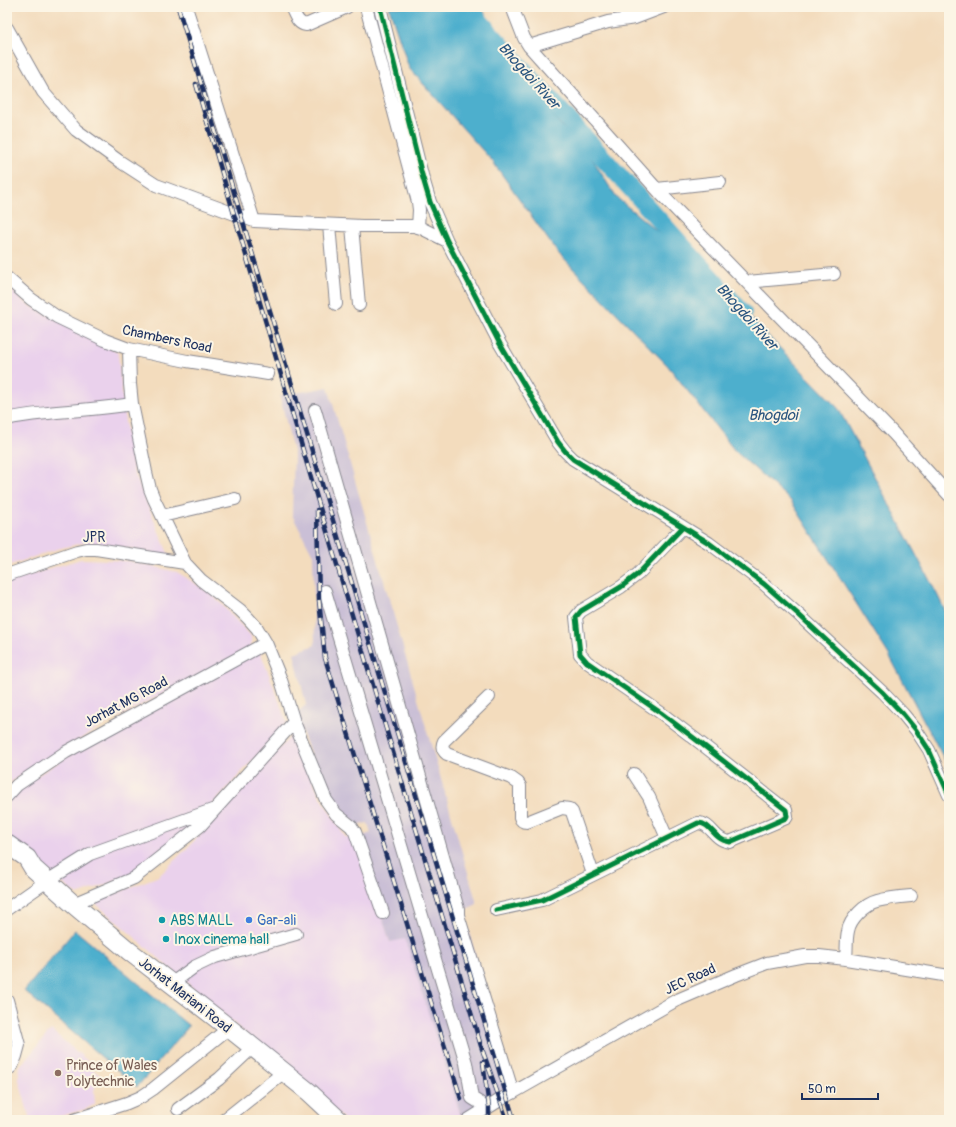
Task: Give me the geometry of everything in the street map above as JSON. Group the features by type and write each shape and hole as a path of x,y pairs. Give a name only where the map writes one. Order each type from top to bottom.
{"highway":[{"name":"Jorhat Mariani Road","path":"7,844 27,858 33,868 47,881 129,951 309,1092 339,1120"},
{"name":"Jorhat Mariani Road","path":"7,856 20,866 33,868"}],"street":[{"path":"186,7 254,221"},
{"path":"291,7 299,22 302,25 306,25 347,7"},
{"path":"366,7 418,202 418,227"},
{"path":"380,7 425,189 447,241 500,344 558,442 573,459 709,543 764,584 882,692 903,714 929,750 949,795"},
{"path":"512,7 528,46 658,189 888,427 949,495"},
{"path":"528,46 608,22 635,18 664,7"},
{"path":"7,28 12,49 53,105 76,130 119,161 156,184 254,221 352,226 418,227 447,241"},
{"path":"658,189 720,182"},
{"path":"329,225 336,304"},
{"path":"352,226 359,305"},
{"path":"747,282 834,274"},
{"name":"Chambers Road","path":"7,278 31,300 57,317 105,340 129,349 187,361 268,374"},
{"path":"129,349 132,404 150,489 162,516 185,563 201,580 248,618 258,628 266,643 281,680 294,722 329,806 336,814 351,826 355,832 383,913"},
{"path":"7,419 45,413 109,408 132,404"},
{"path":"315,410 458,909 458,916 513,1093"},
{"path":"162,516 235,499"},
{"path":"496,910 542,900 693,825 703,823 719,838 730,842 786,818 787,816 786,810 703,744 587,662 580,654 576,617 578,614 621,588 638,574 683,527"},
{"name":"JPR","path":"7,575 77,551 96,549 185,563"},
{"path":"325,591 466,1063 472,1098 480,1103 485,1109"},
{"name":"Jorhat MG Road","path":"7,796 17,785 66,752 266,643"},
{"path":"489,696 444,741 442,745 443,751 447,754 511,778 518,783 520,786 520,817 523,822 527,822 562,808 569,809 572,812 593,874"},
{"path":"73,904 138,875 200,826 294,722"},
{"path":"634,774 649,797 667,838"},
{"path":"7,909 47,881 90,854 217,808"},
{"path":"846,959 848,930 850,923 856,915 876,901 911,896"},
{"path":"171,984 194,967 216,957 296,934"},
{"name":"JEC Road","path":"468,1120 675,1001 767,963 805,956 819,956 949,976"},
{"path":"7,1000 18,1045 12,1066 7,1070"},
{"path":"74,1120 141,1097 229,1028"},
{"path":"178,1109 219,1079 253,1047"},
{"path":"224,1120 284,1072"}],"shaded area":[{"path":"7,286 27,304 95,339 118,353 125,421 134,472 170,558 108,544 82,543 57,549 7,566"},
{"path":"328,387 477,904 463,911 511,1083 485,1102 461,1116 405,939 390,942 357,838 371,833 368,823 357,825 327,797 296,716 306,705 294,653 315,645 313,555 292,515 294,455 280,396"},
{"path":"81,559 129,561 177,572 213,595 251,636 251,648 116,718 28,770 12,781 7,787 7,582"},
{"path":"260,651 287,722 174,847 126,877 77,895 7,838 7,804 19,787 97,738"},
{"name":"Gar-ali","path":"292,735 320,796 345,837 357,838 390,942 405,938 461,1116 454,1120 345,1120 94,902 159,876 195,840"},
{"name":"Prince of Wales Polytechnic","path":"51,1030 95,1067 93,1070 101,1076 94,1090 95,1104 86,1109 47,1120 30,1120 19,1080 20,1066"}],"water":[{"name":"Bhogdoi","path":"389,7 481,7 507,51 538,97 561,125 583,144 616,197 657,231 744,311 838,408 949,619 949,768 889,655 791,501 735,451 668,366 557,252 493,162 409,68"},
{"path":"75,930 189,1026 137,1087 24,991"}],"waterway":[{"name":"Bhogdoi River","path":"467,7 743,313"}],"railway":[{"path":"178,7 514,1120"},
{"path":"196,84 317,498 481,1046 507,1120"},
{"path":"317,510 319,600 325,658 461,1099"},
{"path":"483,1062 489,1107 489,1120"}],"cycle path":[{"path":"380,7 430,202 447,241 500,344 558,442 573,459 709,543 764,584 799,615 882,692 903,714 929,750 949,795"},
{"path":"496,910 542,900 698,823 706,825 717,836 730,842 786,818 787,816 786,810 703,745 661,713 587,662 580,654 576,617 581,611 621,587 638,574 683,527"}],"place":[{"name":"ABS MALL","path":"162,920"},
{"name":"Gar-ali","path":"249,920"},
{"name":"Inox cinema hall","path":"166,939"},
{"name":"Prince of Wales Polytechnic","path":"58,1073"}]}
